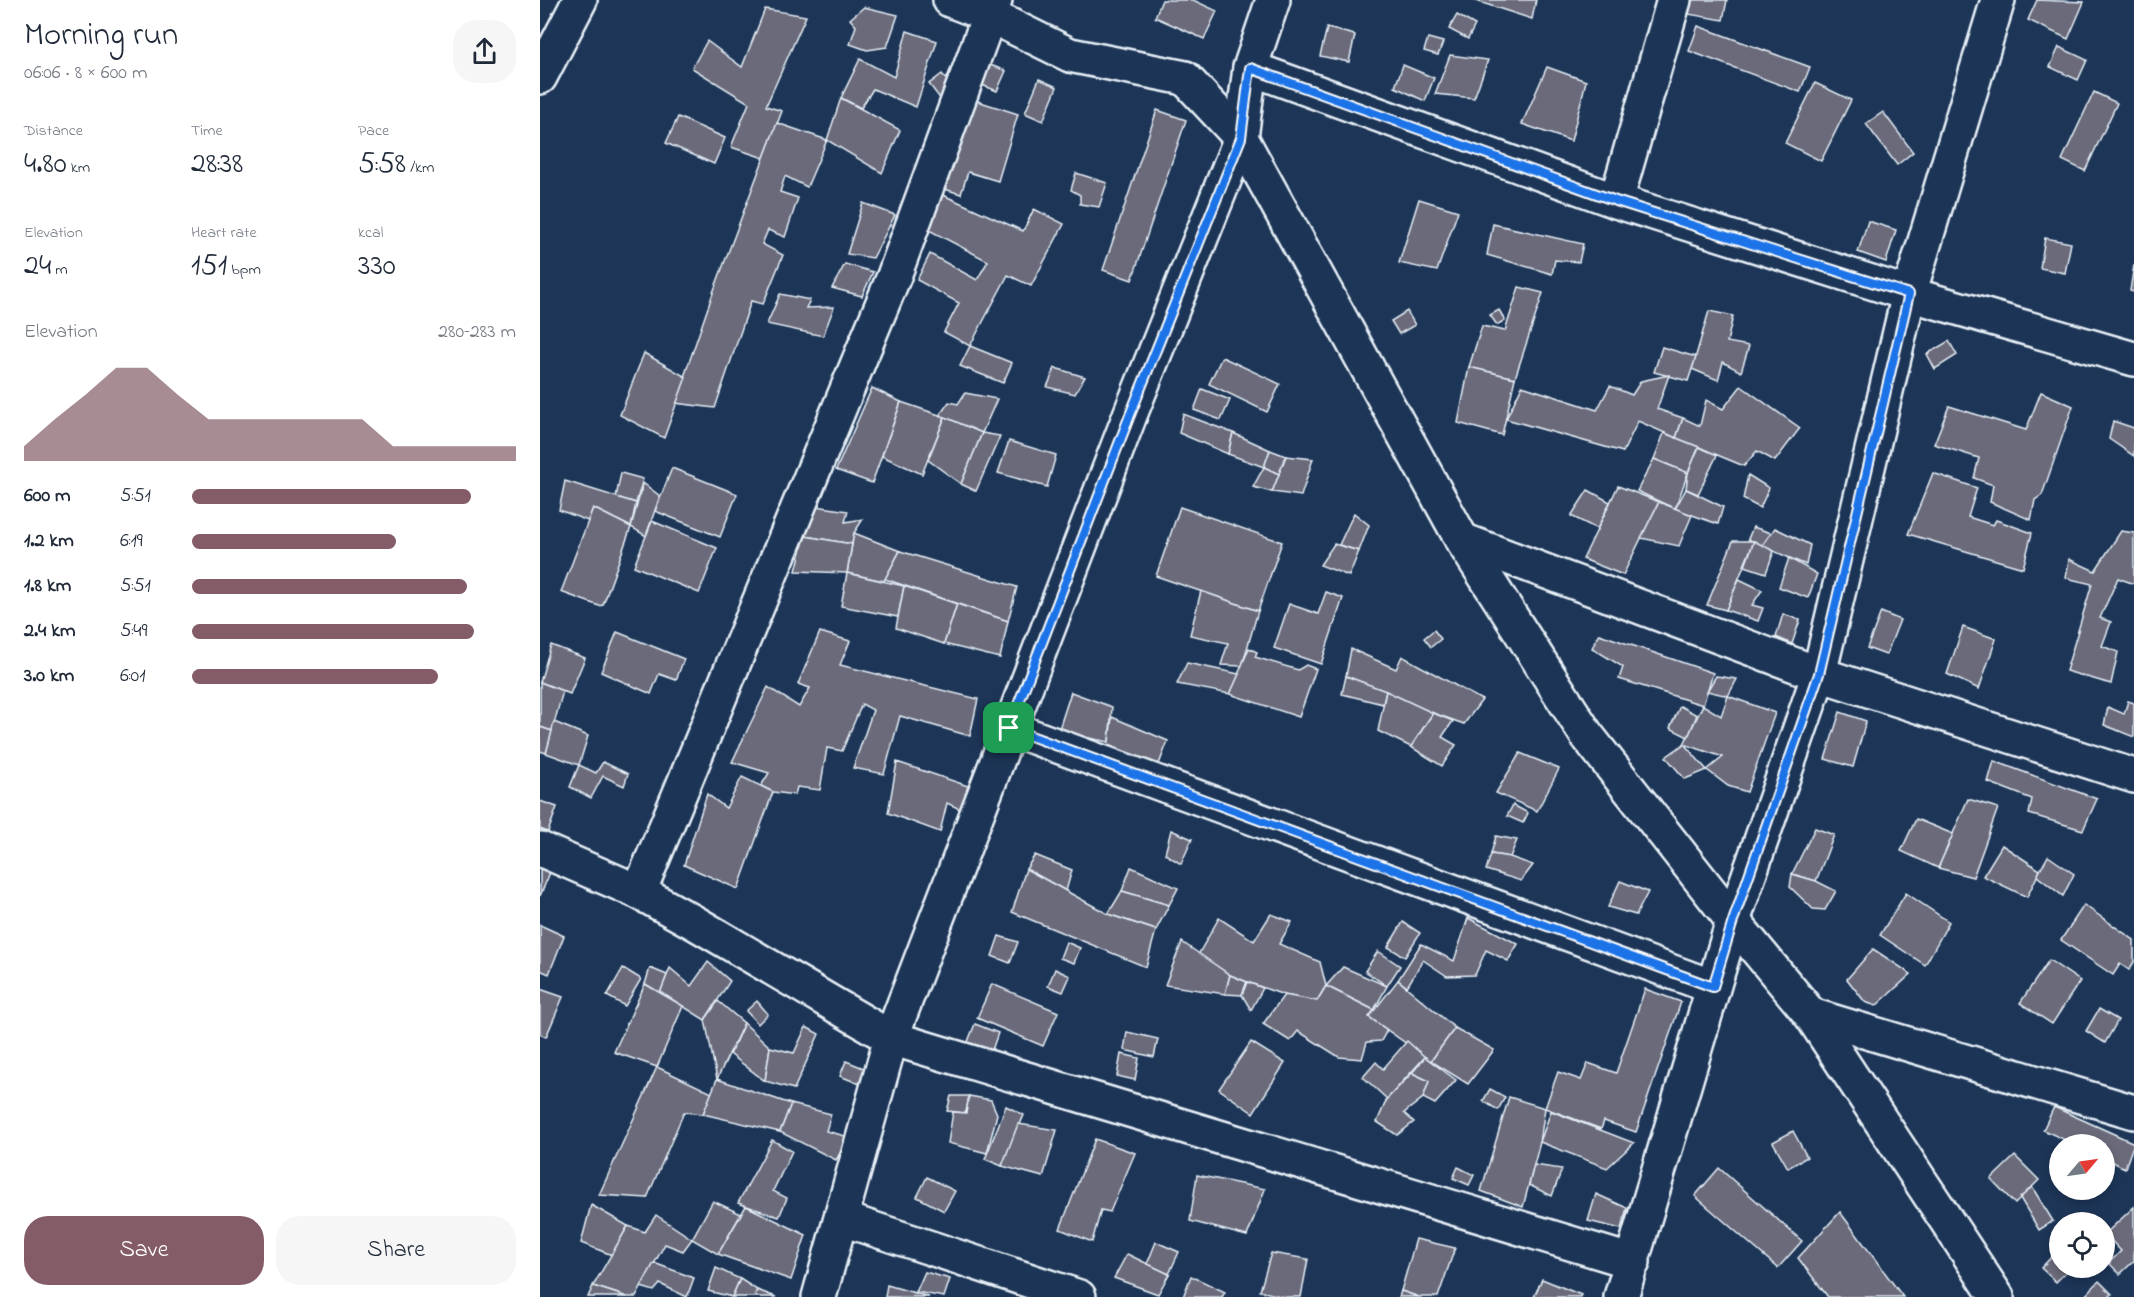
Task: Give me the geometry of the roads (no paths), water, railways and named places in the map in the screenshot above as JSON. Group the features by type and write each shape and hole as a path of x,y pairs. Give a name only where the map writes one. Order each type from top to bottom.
{"street":[{"path":"540,77 580,0"},
{"path":"950,0 992,8 1070,55 1185,78 1241,138 1462,540 1586,734 1733,921 1811,1015 1997,1297"},
{"path":"819,1297 843,1219 891,1038 1130,415 1241,138 1250,68 1273,0"},
{"path":"1616,201 1674,0"},
{"path":"1621,1297 1733,921 1819,674 1909,294 1998,0"},
{"path":"639,892 894,276 992,8"},
{"path":"1250,68 1616,201 1909,294 2134,359"},
{"path":"1462,540 1819,674 2134,776"},
{"path":"1009,728 1713,987"},
{"path":"540,849 639,892 891,1038 1632,1262"},
{"path":"1811,1015 2134,1112"},
{"path":"843,1219 1079,1297"}]}
